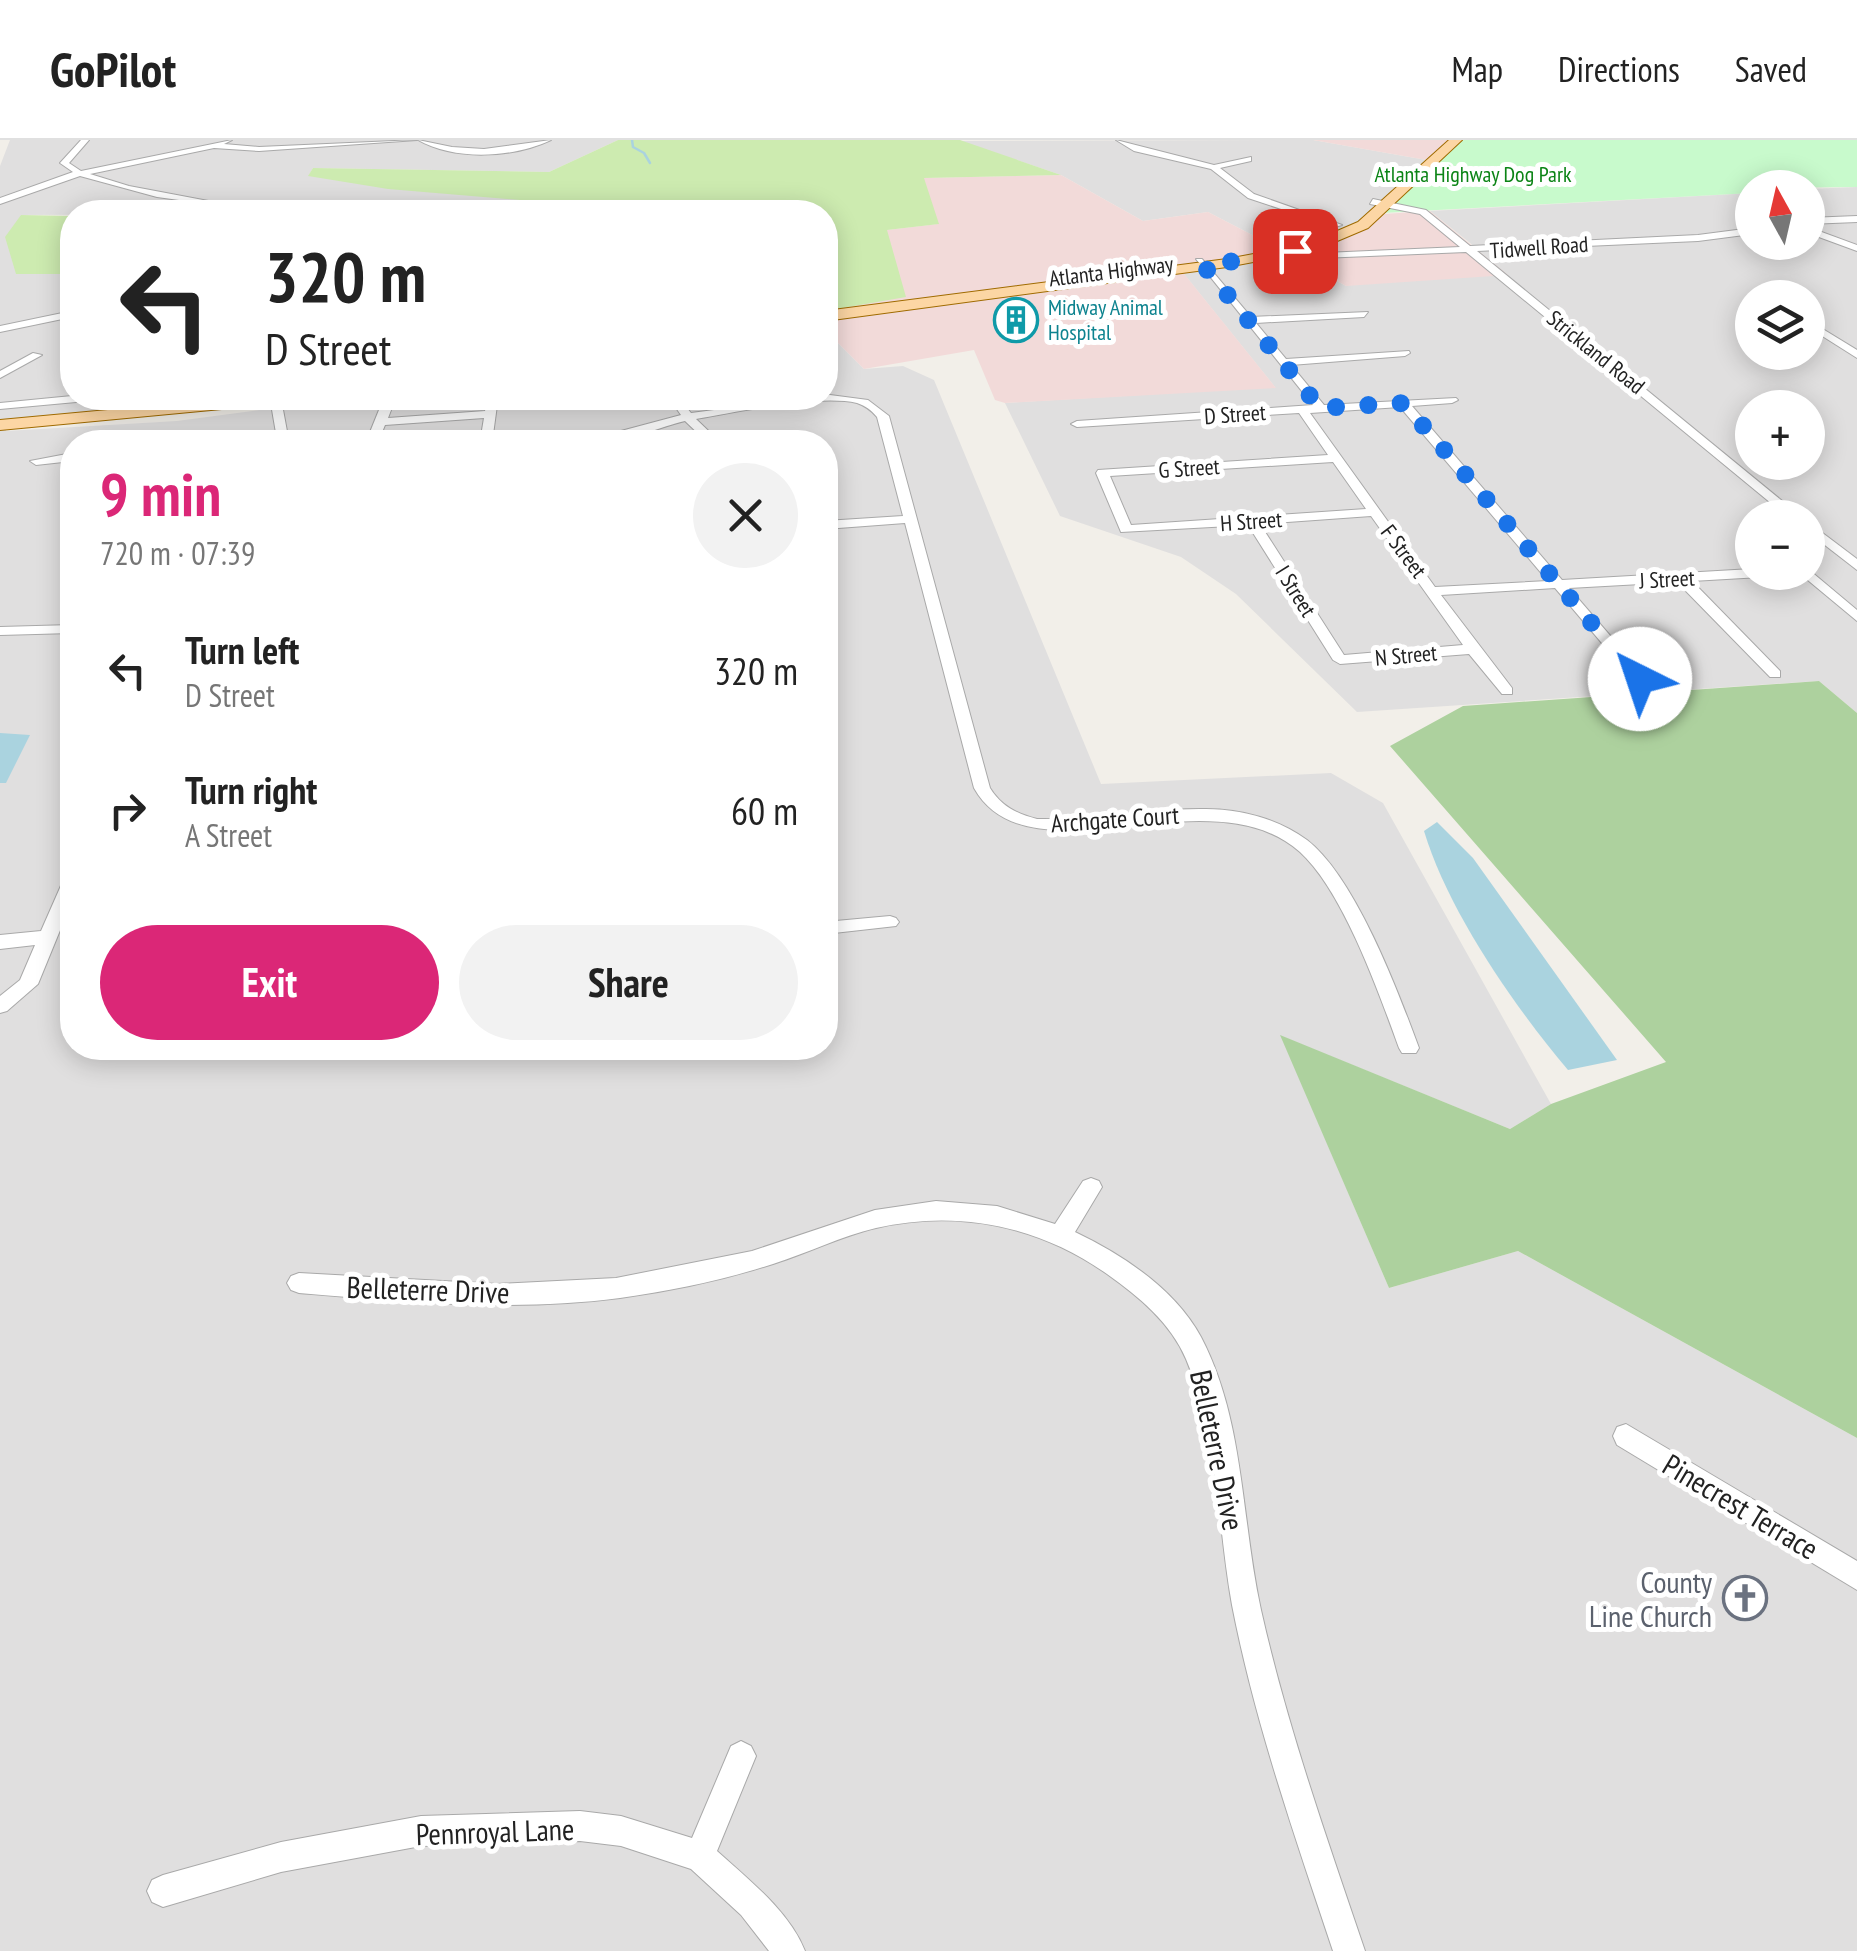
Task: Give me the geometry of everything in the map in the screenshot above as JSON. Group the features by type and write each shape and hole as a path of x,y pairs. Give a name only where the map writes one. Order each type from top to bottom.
{"main road":[{"name":"Atlanta Highway","path":"838,314 1277,255 1319,244 1363,225 1442,140"},
{"name":"Atlanta Highway","path":"1201,263 1280,248 1338,225 1380,203 1456,140"},
{"path":"0,425 156,410"}],"street":[{"path":"85,140 64,163 78,173 118,187 193,200"},
{"path":"216,146 228,140"},
{"path":"0,201 32,186 78,173 216,146 259,149 412,140"},
{"path":"422,140 467,152 512,149 547,140"},
{"path":"1120,140 1137,149 1214,166 1248,160"},
{"path":"1214,166 1251,196 1338,225"},
{"name":"Strickland Road","path":"1380,203 1424,212 1775,500"},
{"path":"1825,220 1857,219"},
{"name":"Tidwell Road","path":"1324,256 1473,251 1735,233"},
{"path":"1825,236 1857,248"},
{"path":"1201,263 1320,408"},
{"path":"1250,320 1364,314"},
{"path":"0,329 60,317"},
{"path":"1825,334 1857,356"},
{"path":"1283,362 1405,353"},
{"path":"0,376 37,355"},
{"name":"Archgate Court","path":"838,398 872,405 882,416 982,788 990,802 1015,819 1037,824 1208,814 1248,819 1290,837 1324,869 1395,1005 1409,1048"},
{"path":"0,406 60,400"},
{"name":"D Street","path":"1078,424 1452,400"},
{"path":"1403,403 1640,679"},
{"path":"376,430 384,410"},
{"path":"488,430 491,410"},
{"path":"682,410 701,430"},
{"name":"Archgate Court","path":"632,430 742,410"},
{"name":"F Street","path":"1302,410 1473,649 1508,690"},
{"path":"378,422 490,414"},
{"path":"36,461 60,458"},
{"name":"G Street","path":"1126,530 1102,473 1337,458"},
{"name":"H Street","path":"1126,530 1375,512"},
{"path":"838,524 909,519"},
{"name":"I Street","path":"1252,521 1340,660"},
{"path":"1825,540 1857,566"},
{"name":"J Street","path":"1556,584 1735,575"},
{"path":"1681,578 1776,674"},
{"path":"1434,591 1556,584"},
{"path":"1825,590 1857,617"},
{"path":"0,631 60,629"},
{"name":"N Street","path":"1340,660 1473,649"},
{"path":"0,1006 28,984 60,909"},
{"path":"838,927 890,922"},
{"path":"0,942 48,937"},
{"path":"1061,1234 1090,1187"},
{"name":"Belleterre Drive","path":"299,1284 476,1293 609,1289 705,1272 767,1256 850,1226 910,1212 1002,1216 1061,1234 1140,1284 1183,1331 1199,1359 1233,1502 1246,1606 1302,1810 1349,1951"},
{"name":"Pinecrest Terrace","path":"1626,1436 1857,1576"},
{"path":"700,1856 741,1756"},
{"name":"Pennroyal Lane","path":"164,1891 281,1857 421,1831 580,1826 621,1831 700,1856 752,1904 788,1951"}],"shaded area":[{"path":"10,140 618,140 549,172 313,168 309,175 524,200 60,200 60,215 21,215 16,274 60,274 60,410 138,410 6,425 6,431 177,421 259,410 838,410 838,343 864,369 903,366 934,380 1101,784 1331,773 1383,803 1551,1104 1510,1129 1281,1036 1389,1288 1518,1251 1857,1438 1857,1951 0,1951 0,166"},
{"path":"1313,140 1438,162 1384,214 1355,233 1328,246 1283,251 1208,212 1143,221 1061,175 960,141"},
{"path":"1313,140 1461,140 1438,162"},
{"path":"1061,175 1143,221 1208,212 1283,251 1181,270 1276,388 1005,403 995,400 974,350 864,369 838,343 838,302 887,230 938,224 923,178"},
{"path":"1857,187 1857,713 1819,681 1357,712 1236,594 1181,557 1060,516 1005,403 1275,387 1180,269 1278,257 1299,260 1346,286 1480,251 1430,211 1735,194 1735,260 1825,260 1825,188"},
{"path":"1430,211 1508,275 1346,286 1283,251 1328,246 1384,214"}],"green space":[{"path":"618,140 960,140 1061,175 924,178 939,224 887,230 906,297 838,309 838,200 519,200 388,189 308,176 313,168 549,172"},
{"name":"Atlanta Highway Dog Park","path":"1460,140 1857,140 1857,187 1825,187 1825,170 1735,170 1735,194 1381,213"},
{"path":"21,215 60,216 60,274 16,274 5,237"},
{"path":"1819,681 1857,713 1857,1438 1518,1251 1389,1288 1280,1035 1510,1129 1551,1104 1666,1062 1390,746 1463,706"}],"water":[{"path":"0,733 30,735 6,783 0,783"},
{"path":"1437,822 1473,858 1617,1060 1568,1070 1526,1017 1449,893 1424,831"}],"waterway":[{"path":"632,140 633,147 644,153 650,163"}],"place":[{"name":"Midway Animal Hospital","path":"1016,320"},
{"name":"County Line Church","path":"1745,1598"}],"route":[{"path":"1295,251 1204,266 1320,408 1403,403 1640,679"}]}
